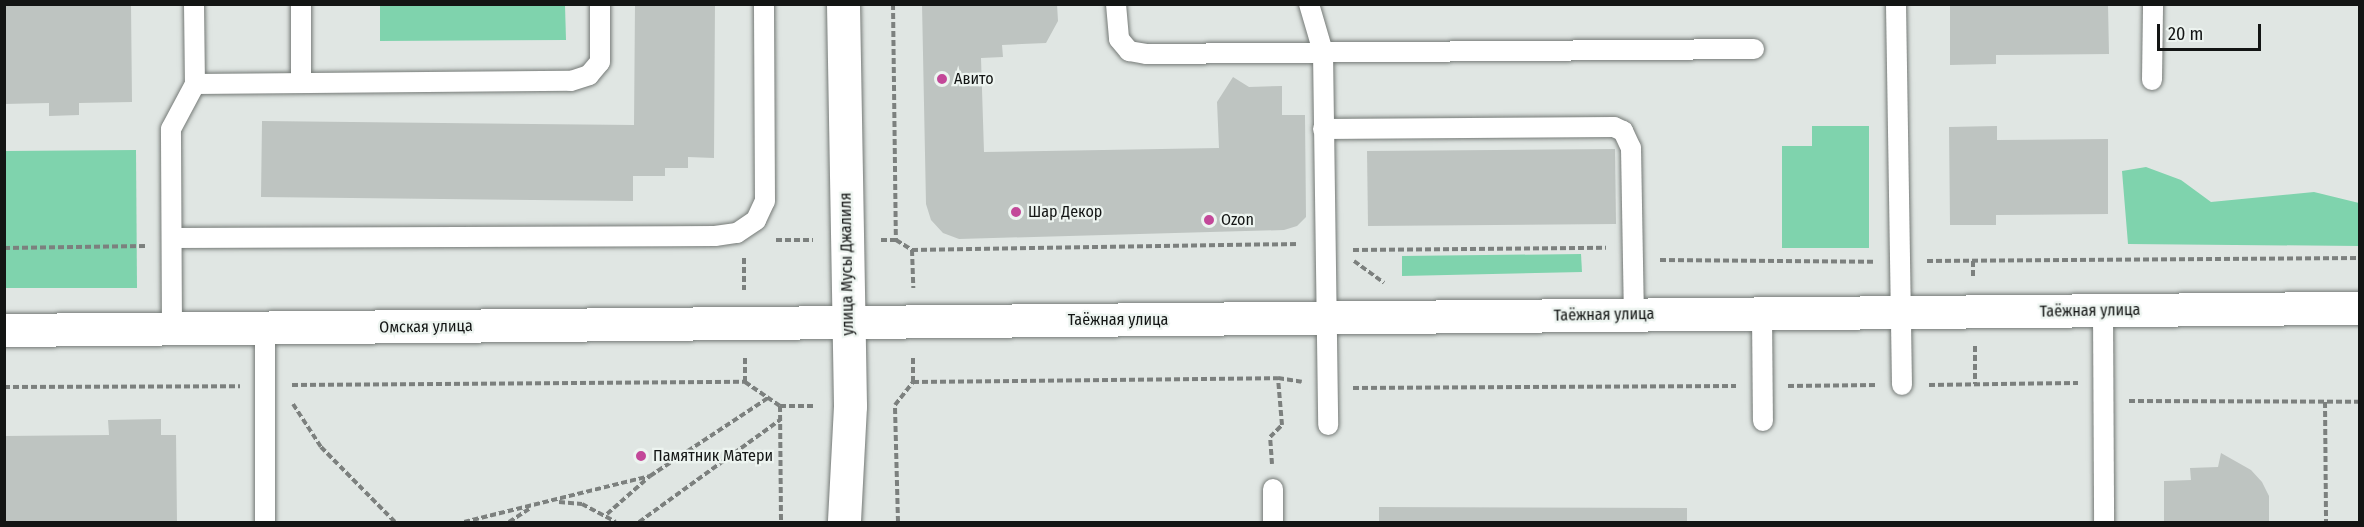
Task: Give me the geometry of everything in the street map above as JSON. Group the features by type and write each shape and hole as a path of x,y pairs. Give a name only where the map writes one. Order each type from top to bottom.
{"main road":[{"name":"улица Мусы Джалиля","path":"843,4 850,406 844,522"},
{"name":"Таёжная улица","path":"848,322 2360,308"},
{"name":"Омская улица","path":"4,330 848,322"}],"lane":[{"path":"172,330 171,129 195,84 194,4"},
{"path":"301,4 301,83"},
{"path":"195,84 571,81 589,75 600,62 600,4"},
{"path":"172,238 737,233 756,220 765,201 764,4"},
{"path":"1116,4 1119,39 1130,51 1754,49"},
{"path":"1309,4 1323,52 1328,425"},
{"path":"1896,4 1902,385"},
{"path":"2152,80 2153,4"},
{"path":"1323,129 1614,127 1623,131 1631,148 1634,315"},
{"path":"2103,311 2104,522"},
{"path":"1762,314 1763,421"},
{"path":"265,522 274,385 266,329"},
{"path":"1273,489 1273,522"}],"path":[{"path":"893,4 896,240 912,250 913,321 913,382 895,405 898,522"},
{"path":"744,245 745,382"},
{"path":"1351,258 1387,285"},
{"path":"913,382 1278,378 1327,388 2119,382 2126,401 2360,402"},
{"path":"1273,489 1270,437 1282,425 1278,378"},
{"path":"4,387 745,382 780,406 781,522"},
{"path":"274,385 321,447 394,522"},
{"path":"607,514 650,476 768,398"},
{"path":"2325,402 2326,522"},
{"path":"639,522 780,420"},
{"path":"509,522 530,509 650,476"},
{"path":"464,522 555,502 582,504 607,514 616,522"}],"green space":[{"path":"380,5 565,5 566,40 380,41"},
{"path":"1812,126 1869,126 1869,248 1782,248 1782,146 1812,146"},
{"path":"136,150 137,288 5,288 5,151"},
{"path":"2146,167 2181,180 2211,202 2314,192 2359,203 2359,246 2128,244 2122,171"},
{"path":"1581,254 1582,272 1402,276 1402,256"}],"building":[{"path":"4,4 131,4 132,102 79,103 79,115 49,116 49,103 4,104"},
{"path":"635,4 715,4 714,158 688,157 688,168 665,168 665,176 633,176 633,201 261,197 262,121 634,125"},
{"path":"922,4 1057,4 1058,21 1046,43 1002,45 1003,57 981,58 984,152 1219,148 1217,102 1233,77 1249,87 1282,86 1282,115 1305,115 1306,217 1297,226 1284,230 959,239 943,233 931,220 926,204"},
{"path":"1950,4 2108,4 2109,54 1996,55 1996,64 1950,65"},
{"path":"1997,126 1997,140 2108,139 2108,214 1996,215 1996,225 1950,225 1949,127"},
{"path":"1615,149 1616,224 1368,226 1367,151"},
{"path":"161,419 161,435 176,435 177,522 4,522 4,436 109,435 108,420"},
{"path":"2221,453 2251,470 2262,482 2269,496 2269,522 2164,522 2164,481 2191,480 2190,468 2218,467"},
{"path":"1379,507 1687,508 1687,522 1379,522"}],"place":[{"name":"Авито","path":"942,79"},
{"name":"Шар Декор","path":"1016,212"},
{"name":"Ozon","path":"1209,220"},
{"name":"Памятник Матери","path":"641,456"}]}
